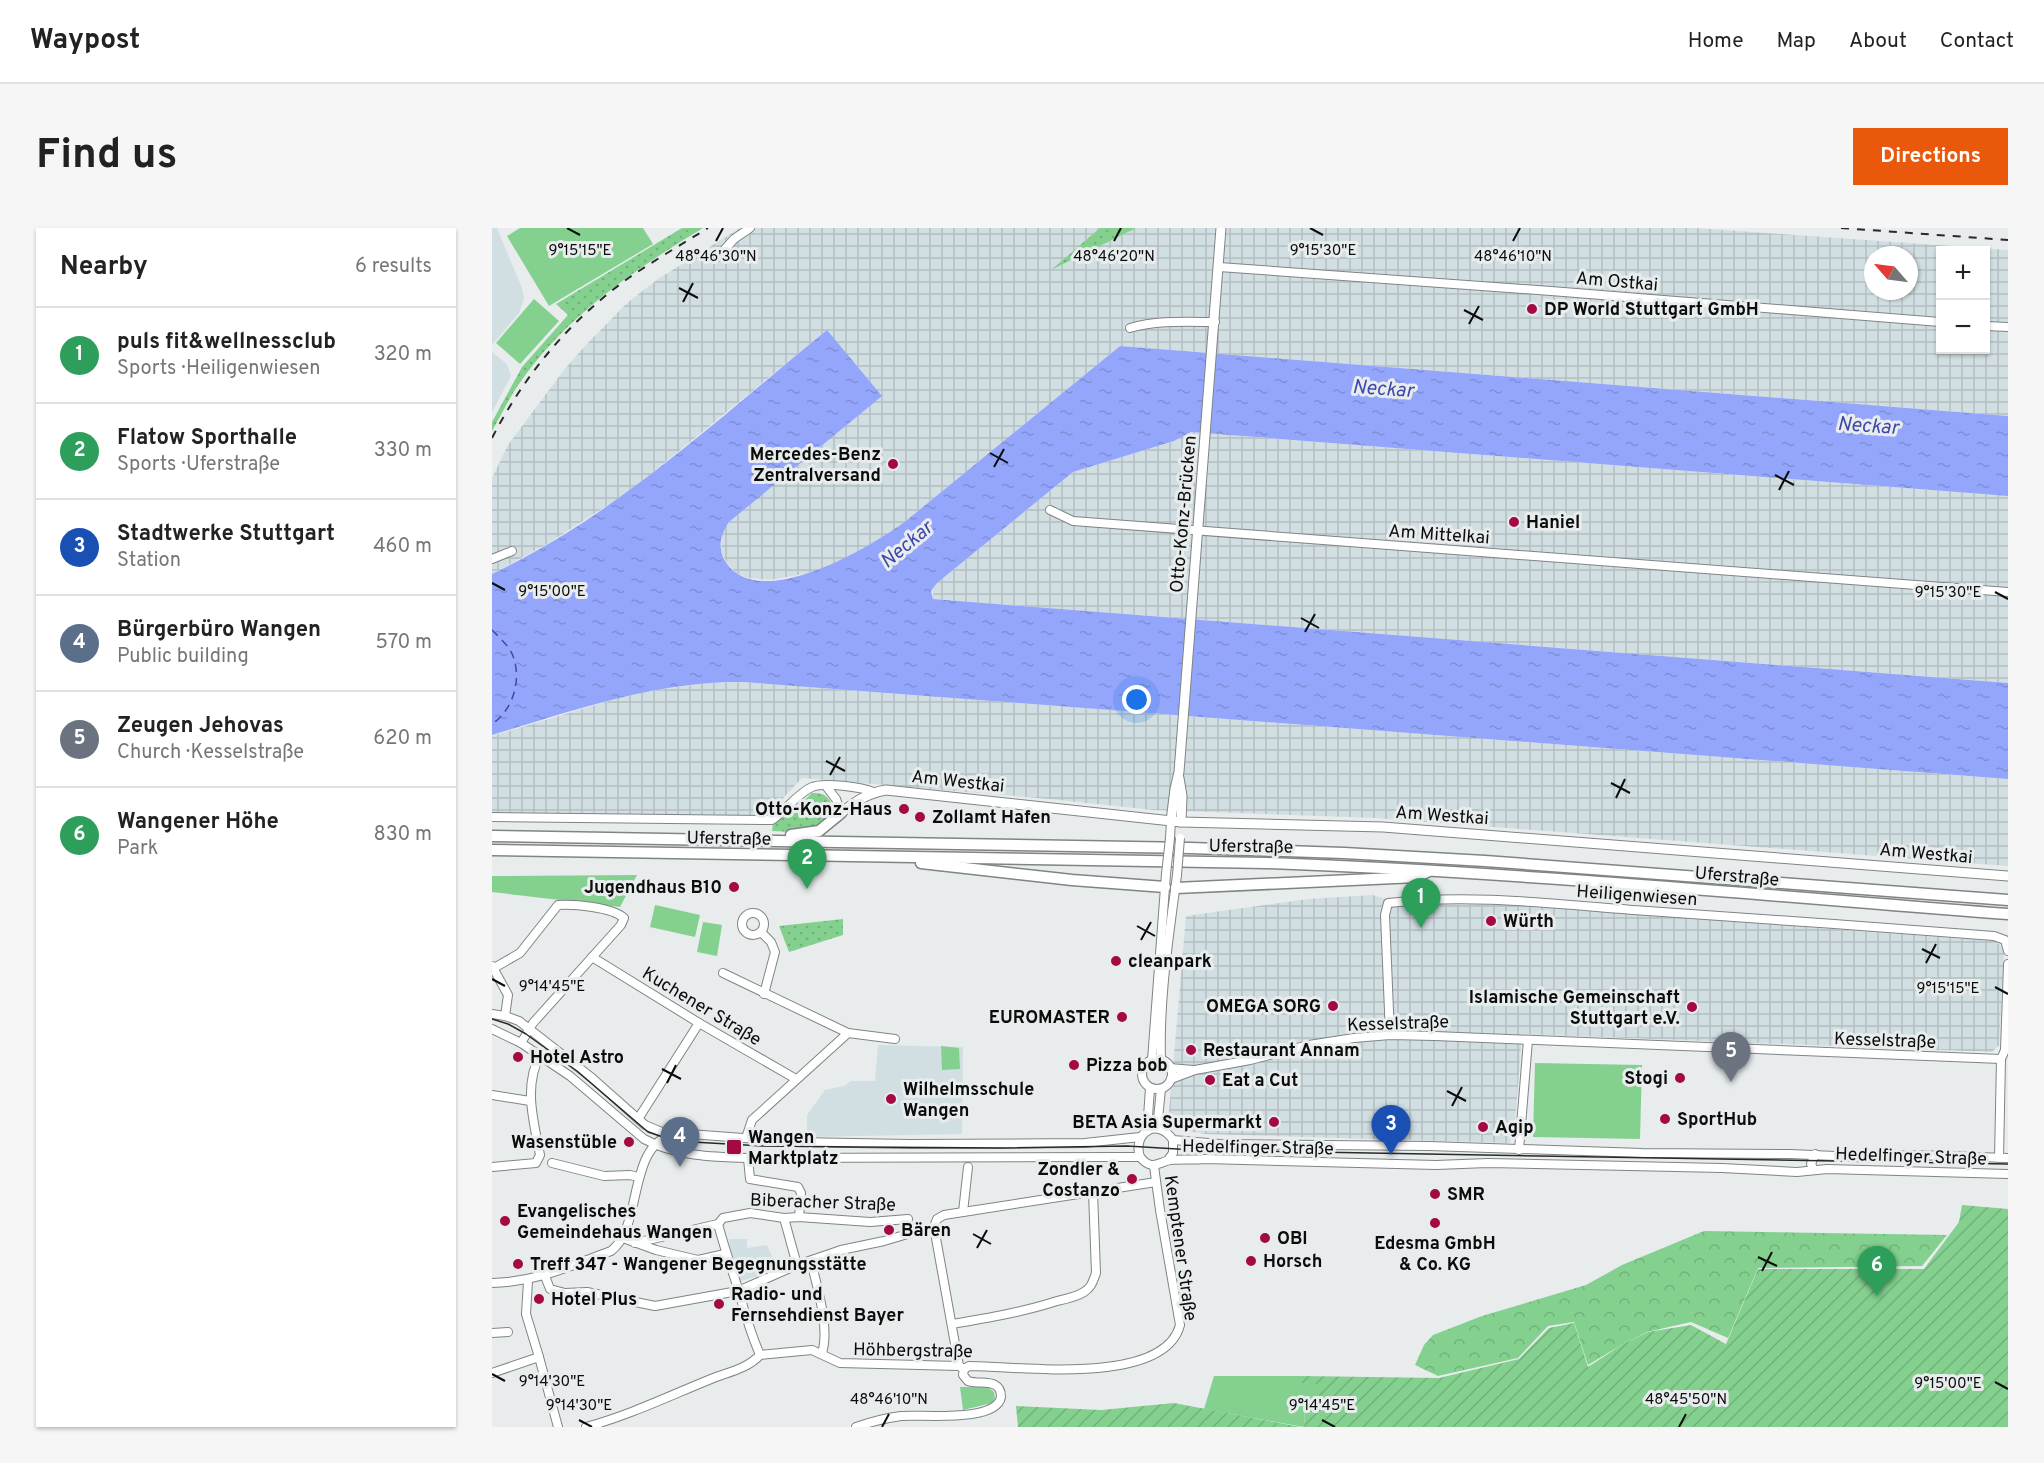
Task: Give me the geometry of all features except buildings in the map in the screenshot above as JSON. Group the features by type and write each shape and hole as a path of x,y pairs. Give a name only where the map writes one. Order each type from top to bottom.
{"highway":[{"path":"783,841 792,835 819,831 841,813"},
{"name":"Uferstraße","path":"492,836 1267,850 1418,856 2008,900"},
{"name":"Uferstraße","path":"492,850 1267,862 1432,870 2008,914"},
{"path":"913,858 924,864 1072,880 1170,887 1417,877 1432,870"}],"main road":[{"name":"Otto-Konz-Brücken","path":"1216,228 1219,263"},
{"name":"Otto-Konz-Brücken","path":"1176,822 1174,789 1179,772 1221,228"},
{"name":"Am Westkai","path":"873,792 886,790 1176,822 1394,828 2008,876"},
{"path":"841,813 856,801 873,792"}],"street":[{"path":"718,257 734,239 750,228"},
{"name":"Am Ostkai","path":"1219,263 1936,322"},
{"path":"1130,328 1147,323 1215,322"},
{"path":"1990,326 2008,327"},
{"name":"Am Mittelkai","path":"1050,510 1073,520 2008,592"},
{"path":"492,559 512,551"},
{"name":"Am Westkai","path":"492,817 772,820 806,790 817,786 865,788 873,792"},
{"path":"826,786 836,799 841,813"},
{"name":"Otto-Konz-Brücken","path":"1170,887 1177,875 1180,838 1176,822"},
{"name":"Otto-Konz-Brücken","path":"1161,1060 1161,1021 1170,887 1167,874 1170,838 1176,822"},
{"name":"Heiligenwiesen","path":"1390,1035 1385,915 1388,903 1418,900 1510,901 1852,925 1994,936 2005,940 2008,951"},
{"path":"505,1016 508,995 493,967 520,953 558,905 569,904 618,912 624,918 621,925 530,1028 521,1043"},
{"name":"Otto-Konz-Brücken","path":"1140,1157 1137,1149 1144,1134 1150,1088 1144,1082 1142,1074 1145,1064 1152,1060 1168,916"},
{"path":"761,932 771,942 775,952 764,994"},
{"name":"Kuchener Straße","path":"592,957 796,1079"},
{"path":"2004,1158 2001,1059 2005,1050 2008,964"},
{"path":"723,973 848,1033 895,1039"},
{"path":"492,1014 519,1021 530,1028 652,1129 655,1145"},
{"path":"638,1119 699,1023"},
{"path":"492,1029 521,1043 570,1076 635,1133 655,1145 698,1155 748,1158 1140,1157 1154,1166"},
{"path":"746,1138 752,1120 848,1033"},
{"name":"Kesselstraße","path":"1171,1079 1195,1070 1250,1060 1309,1045 1390,1035 2001,1059"},
{"path":"1519,1150 1528,1040"},
{"path":"492,1167 536,1163 539,1159 530,1101 531,1086 540,1055"},
{"path":"1150,1088 1161,1089 1171,1079 1170,1068 1161,1060 1152,1060"},
{"name":"Kesselstraße","path":"1170,1068 1195,1070"},
{"path":"1160,1129 1158,1119 1161,1089"},
{"path":"492,1095 530,1101"},
{"name":"Hedelfinger Straße","path":"652,1129 797,1142 910,1144 1088,1143 1144,1134 1160,1129 1173,1140 1220,1144 2004,1158"},
{"path":"492,1283 528,1281 611,1251 623,1238 638,1177 655,1145 664,1138 679,1133"},
{"path":"1168,1160 1173,1152 1173,1140"},
{"path":"1771,1172 1776,1164 1774,1154"},
{"name":"Hedelfinger Straße","path":"1814,1170 1811,1164 1815,1154"},
{"path":"748,1158 750,1179 798,1187 801,1193 799,1217"},
{"name":"Hedelfinger Straße","path":"1154,1166 1168,1160 1204,1159 1426,1165 1488,1163 1702,1167 1771,1172 1827,1169 2008,1174"},
{"path":"552,1163 604,1176 638,1177"},
{"name":"Kemptener Straße","path":"1154,1166 1180,1325 1178,1335"},
{"path":"963,1212 968,1167"},
{"path":"856,1427 903,1416 962,1415 985,1411 996,1406 1000,1398 1001,1393 998,1386 968,1381 963,1375 934,1227 937,1219 944,1215 1156,1182"},
{"path":"952,1324 1041,1307 1084,1292 1092,1284 1096,1273 1093,1192"},
{"name":"Biberacher Straße","path":"635,1243 718,1224 723,1218 750,1213 784,1218 870,1222 908,1219"},
{"path":"784,1218 797,1265"},
{"path":"718,1224 748,1329 760,1355"},
{"path":"545,1276 550,1289 557,1292 587,1292 656,1306 738,1291 797,1265 841,1250 910,1233"},
{"path":"623,1238 656,1250 698,1260 725,1254"},
{"path":"811,1261 821,1303 825,1343 822,1353"},
{"path":"528,1281 526,1314 557,1427"},
{"path":"492,1333 508,1332"},
{"name":"Höhbergstraße","path":"586,1427 616,1419 753,1363 760,1355 812,1350 840,1363 961,1368 969,1366 1068,1369 1123,1366 1165,1347 1178,1335"},
{"path":"492,1373 539,1357"}],"shaded area":[{"path":"492,228 497,228 522,288 524,299 519,313 492,345"},
{"path":"740,228 1696,228 1951,246 1936,246 1936,354 1990,354 1990,249 2008,250 2008,416 1120,346 907,520 876,542 846,559 809,573 771,580 748,578 736,573 727,563 721,551 722,534 729,522 757,498 827,330 630,491 547,544 492,574 492,478 508,445 564,370 627,303 658,279"},
{"path":"492,352 507,364 511,376 492,412"},
{"path":"1191,432 2008,496 2008,683 933,599 931,591 937,583 1073,472 1174,441"},
{"path":"744,682 2008,779 2008,866 1375,818 1153,810 802,778 760,823 492,821 492,736 635,693 707,683"},
{"path":"1373,895 1402,904 1509,905 1994,941 2004,952 1999,1045 1992,1052 1522,1034 1514,1136 1509,1143 1206,1134 1174,1129 1168,1124 1186,916 1308,899"},
{"name":"Wilhelmsschule Wangen","path":"878,1045 963,1047 962,1134 807,1137 807,1115 825,1090 844,1086 851,1081 875,1081"},
{"path":"729,1239 747,1239 747,1248 767,1245 778,1270 741,1281"}],"green space":[{"path":"520,228 643,228 653,244 549,306 507,236"},
{"path":"682,228 703,228 603,296 558,337 515,389 492,431 492,422 522,367 568,315 556,304"},
{"path":"1100,228 1136,228 1051,270"},
{"path":"534,299 559,321 520,364 496,343"},
{"path":"812,793 823,795 832,804 834,808 828,821 809,831 772,831 773,823 796,808"},
{"path":"637,875 620,907 492,892 492,876"},
{"path":"655,905 700,915 695,937 650,927"},
{"path":"843,919 843,935 789,952 779,926"},
{"path":"703,922 722,925 717,956 697,952"},
{"path":"941,1046 959,1048 960,1069 942,1070"},
{"path":"1535,1063 1642,1065 1640,1139 1533,1137"},
{"path":"1962,1205 2008,1209 2008,1427 1304,1427 1305,1403 1319,1400 1319,1384 1302,1383 1302,1376 1439,1378 1519,1359 1549,1328 1574,1323 1588,1367 1623,1344 1648,1332 1691,1325 1726,1344 1758,1269 1924,1269 1959,1222"},
{"path":"1704,1231 1947,1235 1922,1266 1758,1268 1728,1338 1691,1322 1647,1332 1588,1365 1574,1322 1548,1326 1518,1358 1438,1376 1415,1365 1424,1345 1433,1335 1482,1316 1586,1285 1622,1265"},
{"path":"1214,1376 1302,1376 1302,1383 1319,1383 1319,1400 1305,1403 1304,1427 1204,1409"},
{"path":"960,1387 988,1387 994,1392 995,1398 992,1403 963,1410"},
{"path":"1174,1403 1301,1427 1018,1427 1016,1406 1101,1410"}],"water":[{"name":"Neckar","path":"827,330 882,396 729,522 722,536 721,551 725,561 741,576 763,581 788,579 843,559 869,545 907,520 1120,346 2008,416 2008,496 1191,432 1174,441 1073,472 937,583 931,591 933,599 2008,683 2008,779 744,682 679,686 647,692 585,707 492,735 492,574 538,550 625,493 707,430"}],"ferry route":[{"path":"492,630 511,652 516,665 514,694 505,711 492,724"}],"tram line":[{"path":"492,1019 508,1024 526,1034 577,1071 648,1132 675,1141 763,1146 1000,1148 1127,1146 1194,1150 2008,1164"}],"railway":[{"path":"492,438 505,414 535,370 551,349 588,311 630,277 708,228"},
{"path":"1841,228 2008,240"}],"place":[{"name":"DP World Stuttgart GmbH","path":"1532,309"},
{"name":"Mercedes-Benz Zentralversand","path":"893,464"},
{"name":"Haniel","path":"1514,522"},
{"name":"Otto-Konz-Haus","path":"904,809"},
{"name":"Zollamt Hafen","path":"920,817"},
{"name":"Jugendhaus B10","path":"734,887"},
{"name":"Flatow Sporthalle","path":"807,889"},
{"name":"Würth","path":"1491,921"},
{"name":"puls fit&wellnessclub","path":"1421,928"},
{"name":"cleanpark","path":"1116,961"},
{"name":"OMEGA SORG","path":"1333,1006"},
{"name":"Islamische Gemeinschaft Stuttgart e.V.","path":"1692,1007"},
{"name":"EUROMASTER","path":"1122,1017"},
{"name":"Restaurant Annam","path":"1191,1050"},
{"name":"Hotel Astro","path":"518,1057"},
{"name":"Pizza bob","path":"1074,1065"},
{"name":"Stogi","path":"1680,1078"},
{"name":"Eat a Cut","path":"1210,1080"},
{"name":"Zeugen Jehovas","path":"1731,1082"},
{"name":"Wilhelmsschule Wangen","path":"891,1099"},
{"name":"SportHub","path":"1665,1119"},
{"name":"BETA Asia Supermarkt","path":"1274,1122"},
{"name":"Agip","path":"1483,1127"},
{"name":"Wasenstüble","path":"629,1142"},
{"name":"Wangen Marktplatz","path":"734,1147"},
{"name":"Stadtwerke Stuttgart","path":"1391,1155"},
{"name":"Bürgerbüro Wangen","path":"680,1167"},
{"name":"Zondler & Costanzo","path":"1132,1179"},
{"name":"SMR","path":"1435,1194"},
{"name":"Evangelisches Gemeindehaus Wangen","path":"505,1221"},
{"name":"Edesma GmbH & Co. KG","path":"1435,1223"},
{"name":"Bären","path":"889,1230"},
{"name":"OBI","path":"1265,1238"},
{"name":"Horsch","path":"1251,1261"},
{"name":"Treff 347 - Wangener Begegnungsstätte","path":"518,1264"},
{"name":"Wangener Höhe","path":"1877,1296"},
{"name":"Hotel Plus","path":"539,1299"},
{"name":"Radio- und Fernsehdienst Bayer","path":"719,1304"}]}
